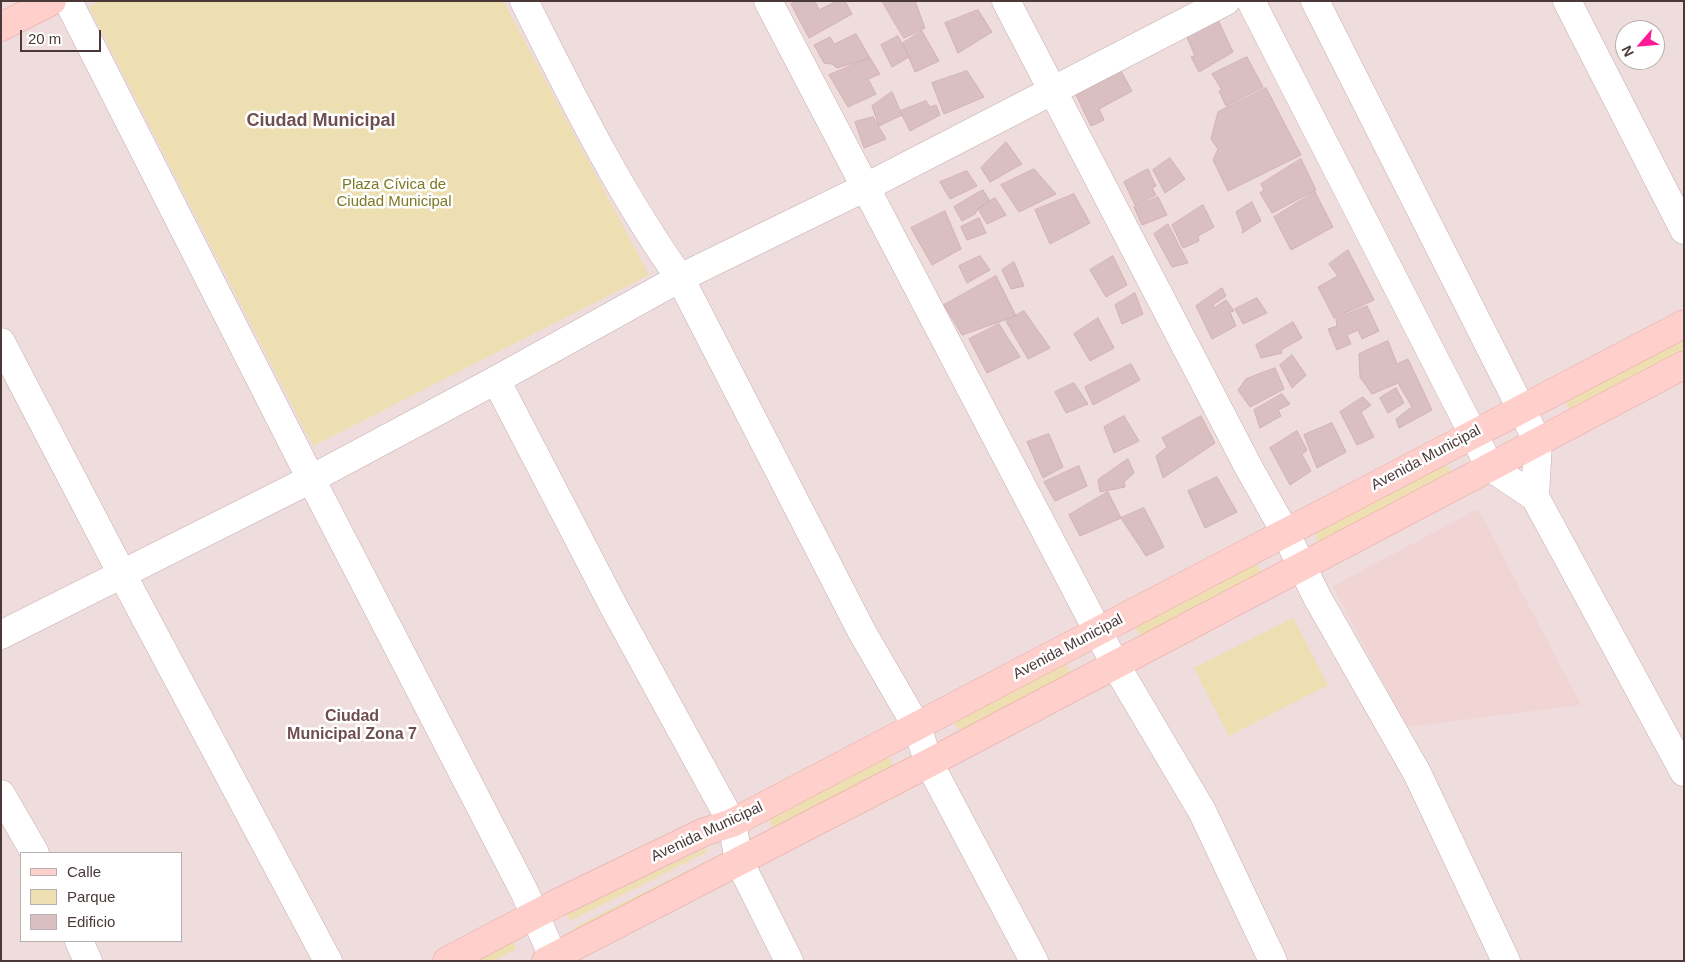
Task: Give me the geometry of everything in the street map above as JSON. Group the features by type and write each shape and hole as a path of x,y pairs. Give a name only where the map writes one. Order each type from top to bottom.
{"street":[{"path":"1,27 52,1"},
{"path":"68,1 310,479 520,884 551,960 1684,365"},
{"path":"524,1 622,189 652,238 680,278 862,632 917,727 929,763 1034,961"},
{"path":"768,1 1116,664 1202,811 1273,961"},
{"path":"1006,1 1317,596 1417,773 1506,961"},
{"path":"1,635 310,479 496,380 680,278 866,187 1226,1"},
{"path":"1251,1 1490,467 1535,497 1683,776"},
{"path":"1315,1 1538,442 1535,497"},
{"path":"1567,1 1684,230"},
{"name":"Avenida Municipal","path":"447,961 704,832 732,823 1684,324"},
{"path":"1,342 328,961"},
{"path":"496,380 615,609 732,823 739,861 790,961"},
{"path":"1,794 34,852"},
{"path":"79,942 88,961"}],"shaded area":[{"path":"1,1 1684,1 1684,961 1,961"},
{"path":"1478,509 1581,705 1406,727 1333,586"}],"green space":[{"name":"Plaza Cívica de Ciudad Municipal","path":"100,1 503,1 649,275 313,446 89,7"},
{"path":"1684,340 1684,353 1572,410 1566,405 1570,396"},
{"path":"1443,465 1449,467 1451,474 1320,542 1316,540 1316,532"},
{"path":"1253,563 1257,563 1261,573 1144,636 1138,633 1136,627"},
{"path":"1293,618 1328,685 1229,736 1194,668"},
{"path":"1065,663 1070,670 1070,674 962,732 955,726 956,719"},
{"path":"884,757 891,760 892,767 775,829 770,823 771,817"},
{"path":"706,848 707,852 570,921 567,914"},
{"path":"711,859 713,863 577,936 573,928"},
{"path":"513,941 516,949 494,961 475,961"}],"building":[{"path":"796,1 815,1 819,10 837,1 845,1 852,14 809,38 791,4"},
{"path":"882,1 915,1 925,28 904,38"},
{"path":"978,10 992,32 958,53 945,23"},
{"path":"1217,18 1233,52 1199,72 1191,57 1195,56 1186,35"},
{"path":"922,31 939,61 915,72 903,43"},
{"path":"856,34 870,58 837,68 832,64 824,63 814,45 830,37 834,44"},
{"path":"898,36 909,57 892,67 881,45"},
{"path":"1247,57 1263,87 1226,106 1219,91 1222,90 1212,74"},
{"path":"870,58 880,74 868,79 876,94 848,107 829,75"},
{"path":"1120,69 1132,91 1099,109 1104,120 1091,126 1075,93"},
{"path":"967,71 984,97 944,114 932,83"},
{"path":"1266,88 1301,155 1228,191 1213,160 1218,149 1211,139 1218,112"},
{"path":"892,92 902,115 879,126 872,106"},
{"path":"926,101 930,107 936,105 940,115 910,131 900,111"},
{"path":"873,117 886,139 864,148 855,122"},
{"path":"1006,142 1022,164 990,182 981,168"},
{"path":"1170,158 1185,179 1165,193 1153,170"},
{"path":"1301,159 1316,190 1272,213 1260,193 1264,190 1261,184"},
{"path":"1034,169 1056,194 1019,212 1001,185"},
{"path":"1148,169 1156,186 1152,188 1156,195 1135,205 1124,182"},
{"path":"967,171 977,186 950,199 940,182"},
{"path":"983,190 990,201 978,209 975,214 962,221 954,207"},
{"path":"1315,192 1333,227 1291,250 1274,217"},
{"path":"1074,194 1090,223 1050,244 1035,210"},
{"path":"1158,197 1167,215 1142,225 1134,207"},
{"path":"995,198 1006,215 987,224 978,209"},
{"path":"1252,202 1261,221 1242,233 1243,230 1236,212"},
{"path":"1203,205 1214,227 1198,236 1199,241 1183,248 1172,225"},
{"path":"945,211 961,249 932,265 911,228"},
{"path":"979,218 986,233 967,240 961,227"},
{"path":"1168,224 1188,263 1172,267 1154,234"},
{"path":"1348,250 1374,300 1334,318 1318,287 1338,276 1329,264"},
{"path":"980,256 990,270 967,283 959,266"},
{"path":"1113,256 1127,285 1106,297 1090,270"},
{"path":"1014,262 1024,286 1011,289 1002,270"},
{"path":"996,276 1016,316 962,335 944,305"},
{"path":"1222,288 1226,296 1213,305 1214,308 1226,300 1234,311 1230,312 1236,326 1212,339 1196,306"},
{"path":"1135,293 1143,314 1122,324 1115,305"},
{"path":"1257,298 1267,313 1243,324 1235,309"},
{"path":"1367,306 1379,331 1362,339 1358,330 1347,335 1351,344 1337,350 1328,329 1337,326 1336,319"},
{"path":"1024,311 1050,348 1028,359 1006,321"},
{"path":"1098,318 1114,348 1090,361 1074,334"},
{"path":"1293,322 1302,338 1281,350 1282,353 1261,358 1256,345"},
{"path":"999,324 1020,357 987,373 969,339"},
{"path":"1388,341 1397,364 1408,359 1432,410 1399,428 1396,419 1412,407 1398,383 1372,394 1360,377 1359,354"},
{"path":"1292,355 1306,375 1292,388 1280,365"},
{"path":"1131,364 1140,380 1093,405 1085,387"},
{"path":"1275,368 1284,389 1250,407 1238,390 1246,379"},
{"path":"1074,383 1088,404 1066,413 1055,392"},
{"path":"1396,388 1404,403 1388,413 1380,398"},
{"path":"1282,394 1290,404 1278,410 1281,416 1260,428 1254,410"},
{"path":"1363,397 1371,405 1361,412 1374,437 1357,445 1340,412"},
{"path":"1124,416 1139,441 1114,453 1104,427"},
{"path":"1201,416 1215,443 1163,478 1156,456 1167,447 1162,438"},
{"path":"1332,423 1346,452 1317,468 1304,435"},
{"path":"1297,431 1307,450 1302,455 1311,471 1290,485 1270,448"},
{"path":"1049,434 1063,467 1043,478 1027,442"},
{"path":"1128,459 1134,473 1124,482 1125,487 1100,492 1098,480"},
{"path":"1079,466 1087,486 1055,501 1044,482"},
{"path":"1217,477 1237,512 1205,528 1188,491"},
{"path":"1108,492 1121,518 1080,536 1069,515"},
{"path":"1144,508 1164,547 1146,556 1121,518"}],"district":[{"name":"Ciudad Municipal","path":"321,121"},
{"name":"Ciudad Municipal Zona 7","path":"352,726"}]}
